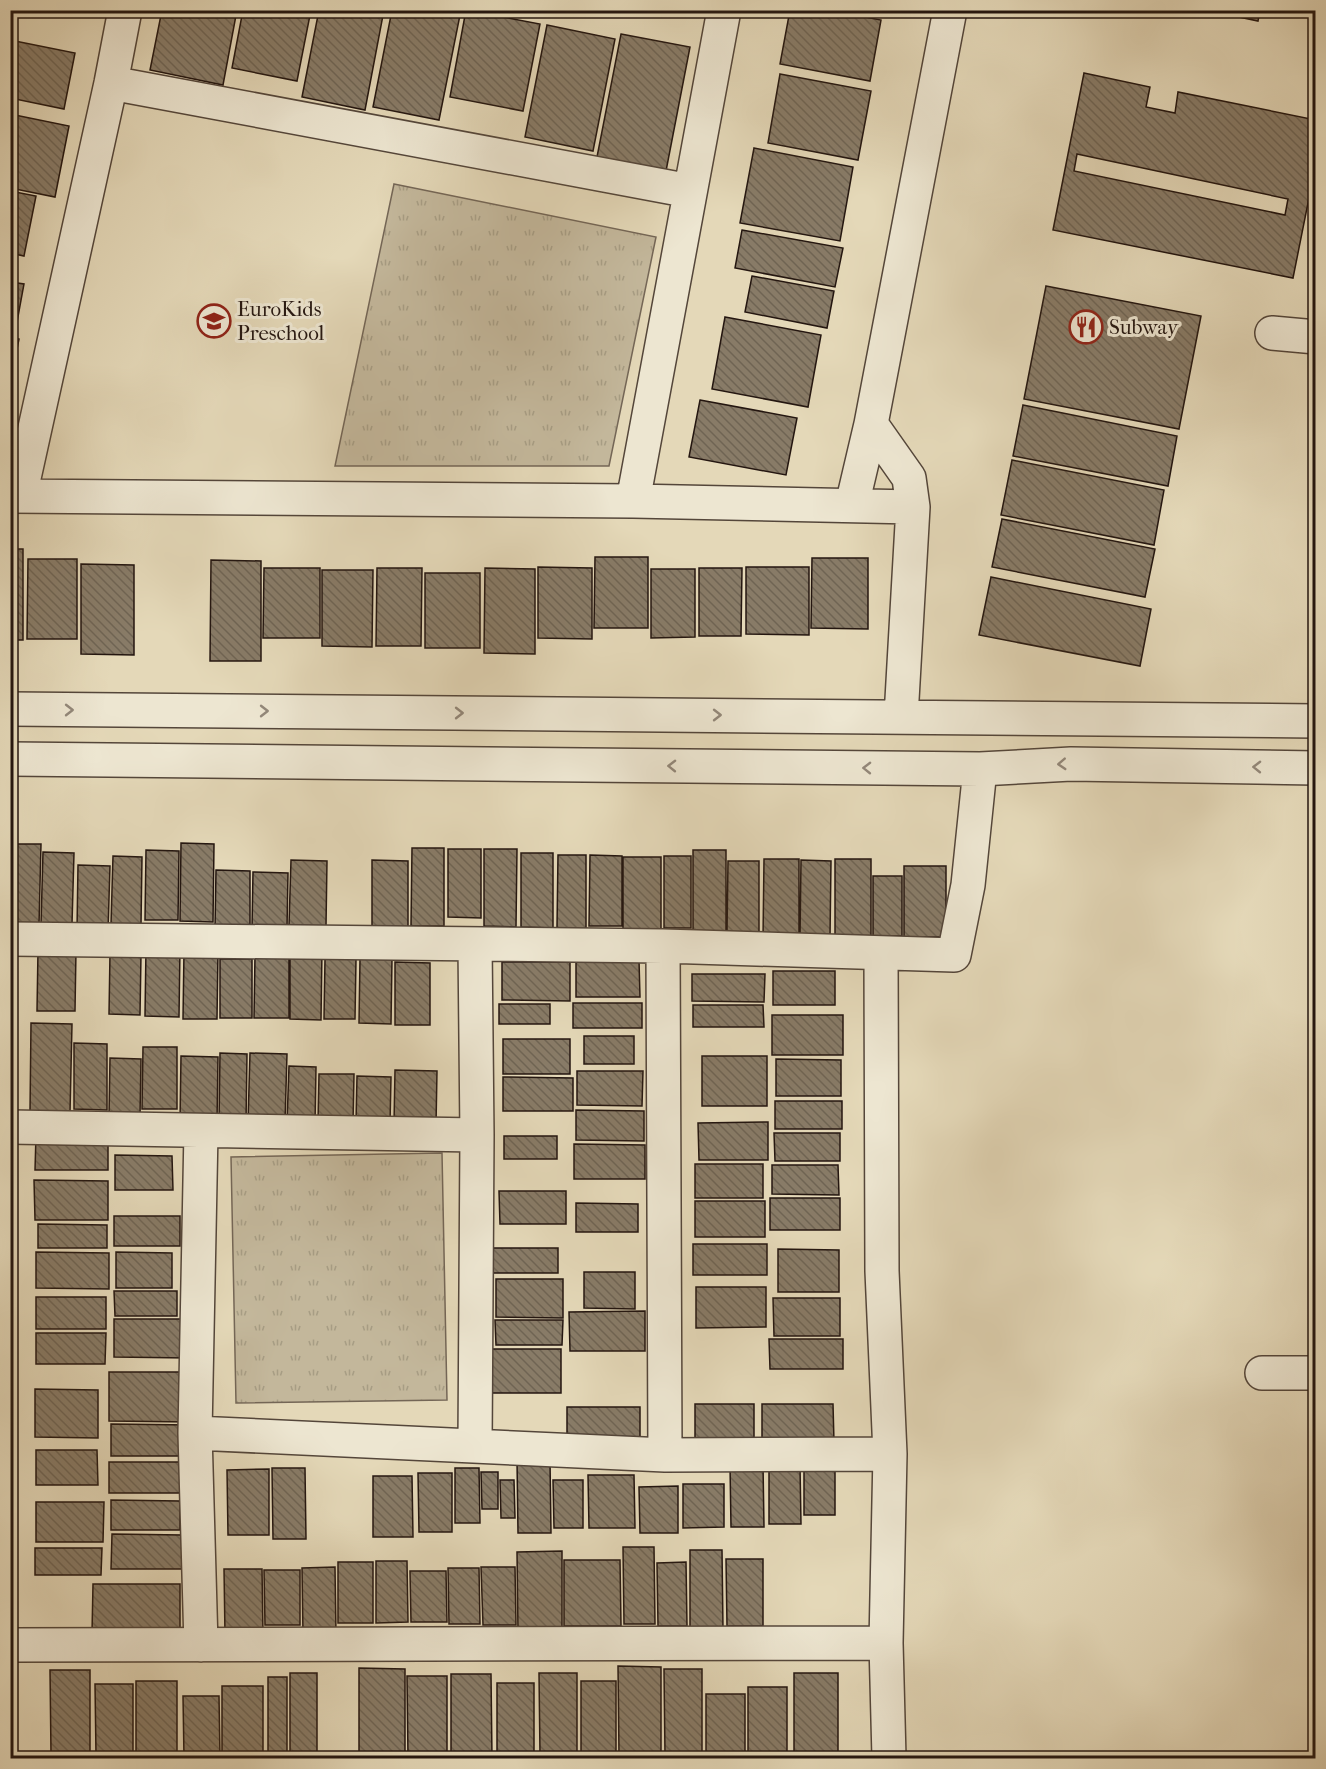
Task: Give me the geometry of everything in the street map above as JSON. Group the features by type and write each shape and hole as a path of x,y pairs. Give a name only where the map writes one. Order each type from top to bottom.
{"street":[{"path":"125,10 111,83 15,496 633,501 913,507"},
{"path":"633,501 724,10"},
{"path":"852,505 871,424 950,10"},
{"path":"111,83 690,191"},
{"path":"1272,333 1316,337"},
{"path":"871,424 909,478 913,507 901,717"},
{"path":"10,709 1316,721"},
{"path":"10,759 980,769 1071,764 1316,768"},
{"path":"10,939 663,946 954,955 968,885 980,769"},
{"path":"475,944 477,1135 475,1446"},
{"path":"663,946 665,1455"},
{"path":"881,954 882,1271 890,1454 886,1644 889,1758"},
{"path":"10,1127 477,1135"},
{"path":"201,1131 195,1433 201,1645"},
{"path":"1262,1373 1316,1373"},
{"path":"195,1433 665,1455 890,1454"},
{"path":"10,1645 886,1644"}],"green space":[{"path":"394,184 656,237 609,466 335,466"},
{"path":"442,1153 447,1400 236,1403 231,1157"}],"building":[{"path":"162,10 237,10 223,85 150,70"},
{"path":"243,10 311,10 297,81 232,68"},
{"path":"319,10 384,10 365,110 302,97"},
{"path":"392,10 461,10 439,120 373,107"},
{"path":"466,10 540,24 523,111 450,97"},
{"path":"790,10 828,10 881,20 870,81 780,64"},
{"path":"1206,10 1260,10 1258,21"},
{"path":"547,25 615,39 593,151 525,137"},
{"path":"621,34 690,47 666,171 597,157"},
{"path":"10,40 75,53 64,109 10,98"},
{"path":"1084,73 1150,87 1146,107 1175,113 1178,92 1316,120 1316,163 1293,278 1053,230","holes":["1077,154 1288,199 1285,215 1074,171"]},
{"path":"780,74 871,91 858,160 768,143"},
{"path":"10,114 69,126 55,197 10,188"},
{"path":"754,148 853,167 840,241 740,223"},
{"path":"10,191 36,196 24,256 10,253"},
{"path":"742,230 843,248 835,287 735,268"},
{"path":"752,276 834,291 827,328 745,312"},
{"path":"10,282 24,284 15,333 10,333"},
{"path":"1046,286 1201,316 1179,429 1024,399"},
{"path":"725,317 821,335 808,407 712,389"},
{"path":"10,337 19,339 10,384"},
{"path":"700,400 797,418 786,475 689,457"},
{"path":"1023,405 1177,436 1168,486 1013,456"},
{"path":"1012,460 1164,490 1154,545 1001,515"},
{"path":"1002,519 1155,549 1145,597 992,567"},
{"path":"10,549 23,549 23,640 10,640"},
{"path":"595,557 648,557 648,628 594,628"},
{"path":"812,558 868,558 868,629 811,628"},
{"path":"28,559 77,559 77,639 27,639"},
{"path":"211,560 261,561 261,661 210,661"},
{"path":"81,564 134,565 134,655 81,654"},
{"path":"538,567 592,568 592,639 538,638"},
{"path":"746,567 809,567 809,635 746,634"},
{"path":"264,568 320,568 320,638 263,638"},
{"path":"377,568 422,568 421,646 376,646"},
{"path":"485,568 535,569 535,654 484,653"},
{"path":"699,568 742,568 741,636 699,636"},
{"path":"651,569 695,569 695,637 651,638"},
{"path":"322,570 373,570 372,647 322,646"},
{"path":"425,573 480,573 480,648 425,648"},
{"path":"991,577 1151,609 1140,666 979,635"},
{"path":"181,843 214,844 213,922 180,921"},
{"path":"10,844 41,844 39,925 10,925"},
{"path":"412,848 444,848 444,926 411,926"},
{"path":"448,849 481,849 481,918 448,917"},
{"path":"484,849 517,849 516,927 484,926"},
{"path":"146,850 179,851 178,920 145,920"},
{"path":"693,850 726,850 726,931 693,931"},
{"path":"43,852 74,853 72,924 41,924"},
{"path":"521,853 553,853 553,928 521,927"},
{"path":"558,855 586,855 586,929 557,928"},
{"path":"590,855 622,856 622,926 589,926"},
{"path":"113,856 142,857 141,925 111,924"},
{"path":"664,856 691,856 691,928 664,928"},
{"path":"623,857 661,857 661,931 623,930"},
{"path":"764,859 799,859 799,938 763,939"},
{"path":"835,859 871,859 871,940 835,939"},
{"path":"291,860 327,861 326,926 289,925"},
{"path":"372,860 408,861 408,928 372,928"},
{"path":"801,860 831,861 830,938 800,938"},
{"path":"728,861 759,861 759,932 727,932"},
{"path":"78,865 110,866 108,931 77,930"},
{"path":"904,866 946,866 946,937 904,937"},
{"path":"216,870 250,871 250,929 215,928"},
{"path":"253,872 288,873 287,928 252,928"},
{"path":"873,876 902,876 902,936 873,936"},
{"path":"146,948 180,948 179,1017 145,1016"},
{"path":"290,948 322,949 321,1020 290,1019"},
{"path":"38,950 76,950 75,1011 37,1011"},
{"path":"184,951 218,952 217,1019 183,1019"},
{"path":"110,953 141,954 140,1015 109,1014"},
{"path":"255,955 289,955 289,1018 254,1018"},
{"path":"220,959 252,959 252,1018 220,1018"},
{"path":"325,959 356,959 355,1019 324,1019"},
{"path":"360,959 392,959 391,1024 359,1023"},
{"path":"576,959 639,960 640,997 576,997"},
{"path":"395,962 430,963 430,1025 395,1025"},
{"path":"502,962 570,962 570,1001 502,1000"},
{"path":"773,971 835,971 835,1005 773,1005"},
{"path":"692,974 765,974 764,1002 692,1001"},
{"path":"573,1003 642,1003 642,1028 573,1028"},
{"path":"499,1004 550,1004 550,1024 499,1024"},
{"path":"693,1005 763,1005 764,1027 693,1027"},
{"path":"772,1015 843,1015 843,1055 772,1055"},
{"path":"31,1023 72,1024 70,1113 30,1112"},
{"path":"584,1036 634,1036 634,1064 584,1064"},
{"path":"503,1039 570,1039 570,1074 503,1074"},
{"path":"74,1043 107,1044 107,1110 74,1109"},
{"path":"143,1047 177,1047 177,1109 142,1109"},
{"path":"220,1053 247,1054 246,1123 219,1122"},
{"path":"250,1053 287,1054 285,1122 248,1122"},
{"path":"181,1056 218,1057 217,1122 180,1122"},
{"path":"702,1056 767,1056 767,1106 702,1106"},
{"path":"110,1058 141,1059 140,1116 109,1116"},
{"path":"776,1059 841,1060 841,1096 776,1096"},
{"path":"289,1066 316,1067 315,1124 287,1123"},
{"path":"395,1070 437,1071 436,1125 394,1124"},
{"path":"577,1071 643,1071 642,1106 577,1105"},
{"path":"319,1074 354,1074 353,1123 318,1123"},
{"path":"357,1076 391,1077 390,1124 356,1123"},
{"path":"503,1077 573,1078 573,1111 503,1111"},
{"path":"775,1101 842,1101 842,1129 775,1129"},
{"path":"576,1110 644,1111 644,1141 576,1140"},
{"path":"768,1122 768,1160 699,1160 698,1123"},
{"path":"774,1133 840,1133 840,1161 775,1161"},
{"path":"36,1135 108,1136 108,1170 35,1170"},
{"path":"504,1136 557,1136 557,1159 504,1159"},
{"path":"574,1144 645,1145 645,1179 574,1179"},
{"path":"115,1155 172,1156 173,1190 115,1190"},
{"path":"695,1164 763,1164 763,1198 695,1198"},
{"path":"772,1165 838,1165 839,1195 772,1194"},
{"path":"34,1180 108,1181 108,1220 35,1220"},
{"path":"499,1191 566,1191 566,1224 500,1224"},
{"path":"770,1198 840,1198 840,1230 770,1230"},
{"path":"695,1201 765,1201 765,1237 695,1237"},
{"path":"576,1203 638,1204 638,1232 576,1232"},
{"path":"114,1216 180,1216 180,1246 114,1246"},
{"path":"38,1224 107,1225 107,1248 38,1248"},
{"path":"693,1244 767,1244 767,1275 693,1275"},
{"path":"486,1248 558,1248 558,1273 485,1273"},
{"path":"778,1249 839,1250 839,1292 778,1292"},
{"path":"36,1252 109,1253 109,1289 36,1288"},
{"path":"116,1252 172,1253 172,1288 116,1288"},
{"path":"584,1272 635,1272 635,1309 584,1308"},
{"path":"496,1279 563,1279 563,1318 496,1317"},
{"path":"696,1287 766,1287 766,1327 696,1328"},
{"path":"114,1291 177,1291 177,1316 115,1316"},
{"path":"36,1297 106,1297 106,1329 36,1329"},
{"path":"773,1298 840,1298 840,1336 774,1336"},
{"path":"645,1311 645,1351 570,1351 569,1312"},
{"path":"114,1319 188,1319 188,1358 114,1357"},
{"path":"495,1320 563,1320 562,1345 496,1345"},
{"path":"36,1333 106,1333 105,1364 36,1364"},
{"path":"769,1339 843,1339 843,1369 770,1369"},
{"path":"492,1349 561,1349 561,1393 492,1393"},
{"path":"109,1372 191,1372 191,1422 109,1421"},
{"path":"35,1389 98,1390 98,1438 35,1437"},
{"path":"695,1404 754,1404 754,1443 695,1443"},
{"path":"762,1404 833,1404 834,1442 762,1442"},
{"path":"567,1407 640,1407 640,1446 567,1445"},
{"path":"111,1424 191,1425 191,1456 111,1456"},
{"path":"36,1450 97,1450 98,1485 36,1485"},
{"path":"517,1460 550,1460 551,1533 518,1533"},
{"path":"109,1462 190,1462 190,1493 109,1493"},
{"path":"763,1464 764,1527 731,1527 730,1465"},
{"path":"804,1464 835,1464 835,1515 804,1515"},
{"path":"769,1466 800,1466 801,1524 769,1524"},
{"path":"272,1468 305,1468 306,1539 273,1539"},
{"path":"455,1468 479,1468 480,1523 455,1523"},
{"path":"269,1469 269,1535 228,1535 227,1470"},
{"path":"481,1472 498,1472 498,1509 482,1509"},
{"path":"418,1473 452,1473 452,1532 419,1532"},
{"path":"588,1475 634,1475 635,1528 589,1528"},
{"path":"373,1476 412,1476 413,1537 373,1537"},
{"path":"500,1480 514,1480 515,1518 501,1518"},
{"path":"553,1480 583,1480 583,1528 554,1528"},
{"path":"683,1484 724,1484 724,1527 683,1528"},
{"path":"678,1486 678,1533 640,1533 639,1487"},
{"path":"111,1500 180,1501 180,1530 111,1530"},
{"path":"36,1502 104,1502 103,1542 36,1542"},
{"path":"112,1534 182,1535 182,1569 111,1569"},
{"path":"623,1547 654,1547 655,1624 624,1624"},
{"path":"35,1548 102,1548 101,1575 35,1575"},
{"path":"690,1550 722,1550 723,1629 690,1629"},
{"path":"562,1551 562,1632 518,1632 517,1552"},
{"path":"726,1559 763,1559 763,1626 727,1626"},
{"path":"564,1560 620,1560 621,1626 564,1626"},
{"path":"376,1561 407,1561 408,1622 376,1623"},
{"path":"338,1562 373,1562 373,1623 338,1623"},
{"path":"686,1562 687,1626 658,1626 657,1563"},
{"path":"335,1567 336,1634 303,1635 302,1568"},
{"path":"481,1567 515,1567 516,1625 483,1625"},
{"path":"448,1568 479,1568 480,1624 449,1624"},
{"path":"224,1569 262,1569 263,1635 225,1635"},
{"path":"264,1570 300,1570 300,1625 265,1625"},
{"path":"410,1571 446,1571 447,1622 411,1622"},
{"path":"93,1584 180,1584 180,1634 92,1633"},
{"path":"618,1666 661,1667 661,1756 619,1756"},
{"path":"359,1668 405,1669 405,1758 359,1758"},
{"path":"664,1669 702,1669 702,1755 665,1755"},
{"path":"50,1670 90,1670 90,1754 51,1754"},
{"path":"290,1673 317,1673 317,1758 290,1758"},
{"path":"539,1673 577,1673 577,1755 540,1755"},
{"path":"794,1673 838,1673 838,1758 794,1758"},
{"path":"451,1674 491,1674 492,1758 451,1758"},
{"path":"407,1676 447,1676 447,1758 408,1758"},
{"path":"268,1677 287,1677 287,1758 268,1758"},
{"path":"136,1681 177,1681 177,1758 136,1758"},
{"path":"581,1681 616,1681 616,1758 581,1758"},
{"path":"497,1683 534,1683 534,1756 497,1756"},
{"path":"95,1684 133,1684 133,1755 96,1755"},
{"path":"222,1686 263,1686 263,1758 222,1758"},
{"path":"748,1687 787,1687 787,1758 748,1758"},
{"path":"706,1694 745,1694 745,1758 706,1758"},
{"path":"183,1696 219,1696 220,1758 184,1758"}],"place":[{"name":"EuroKids Preschool","path":"214,321"},
{"name":"Subway","path":"1086,327"}]}
